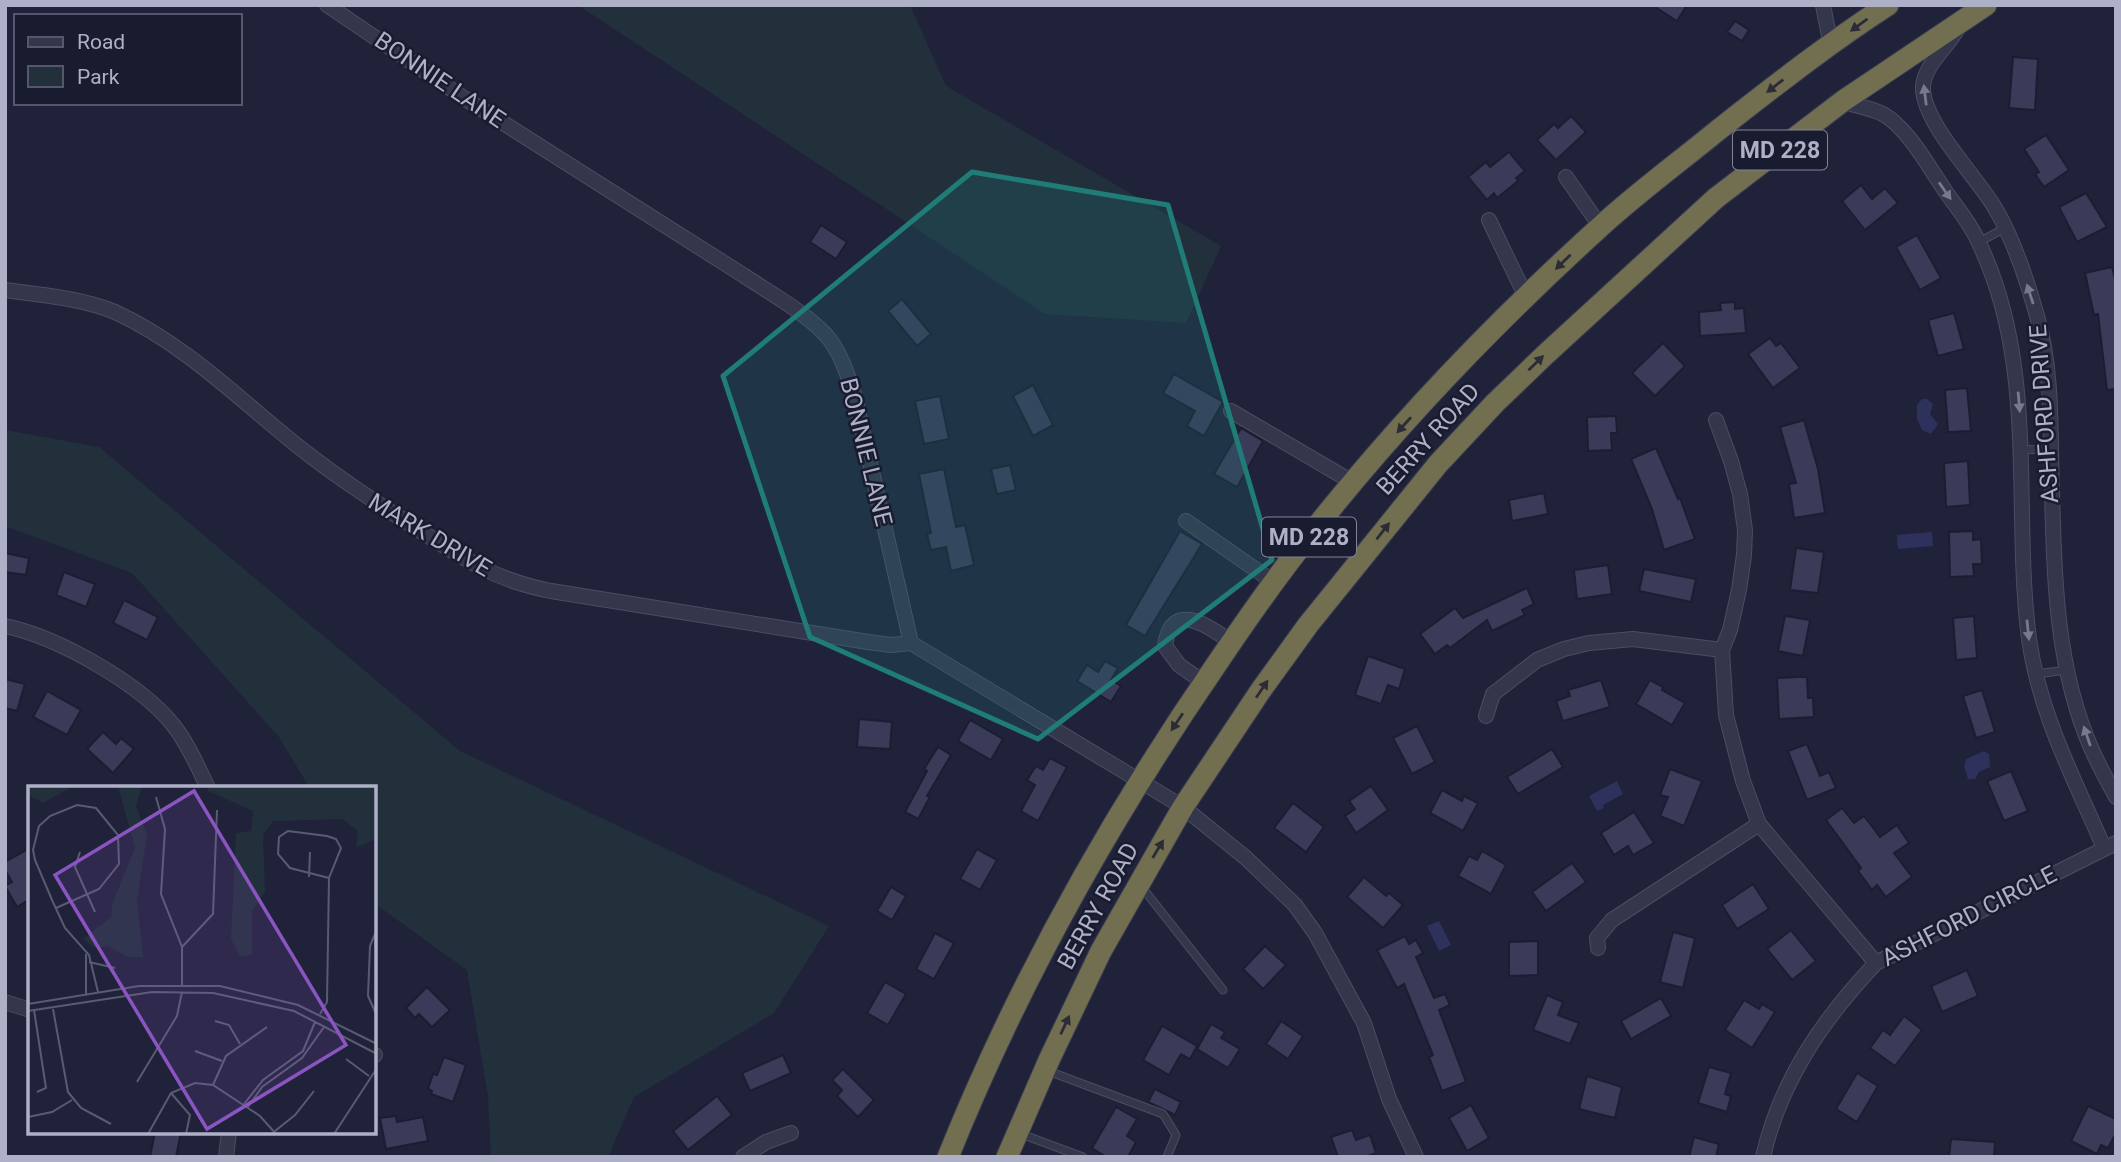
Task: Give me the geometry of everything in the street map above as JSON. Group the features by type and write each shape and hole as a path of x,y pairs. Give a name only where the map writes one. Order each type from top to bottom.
{"highway":[{"name":"BERRY ROAD","path":"948,1157 992,1054 1047,942 1139,780 1203,682 1294,555 1433,392 1600,226 1780,81 1888,5"},
{"name":"BERRY ROAD","path":"1007,1157 1077,1000 1138,883 1183,807 1308,625 1438,464 1495,403 1604,298 1716,198 1843,101 1986,5"}],"street":[{"name":"BONNIE LANE","path":"327,5 467,100 787,304 826,334 845,368 855,397 911,643"},
{"path":"1822,5 1831,46"},
{"name":"ASHFORD DRIVE","path":"1962,20 1927,73 1923,89 1925,101 1944,136 1995,208 2021,265 2038,317 2045,362 2057,615 2067,670 2091,750 2116,797"},
{"name":"ASHFORD DRIVE","path":"1843,101 1881,113 1892,121 1927,164 1979,242 1997,288 2011,348 2020,412 2024,585 2029,641 2055,740 2110,845"},
{"path":"1566,177 1600,226"},
{"path":"1489,220 1526,298"},
{"name":"MARK DRIVE","path":"5,289 96,306 142,327 176,348 366,497 478,566 510,582 817,635 891,645 911,643"},
{"path":"1231,411 1354,484"},
{"path":"1716,420 1740,494 1745,530 1739,590 1730,630 1722,650 1726,715 1741,775 1759,824 1876,963"},
{"path":"1186,521 1275,583"},
{"path":"1203,682 1179,665 1165,646 1173,624 1182,619 1198,621 1231,642"},
{"path":"5,626 73,652 140,693 174,727 207,786"},
{"path":"1486,716 1493,694 1537,660 1564,649 1589,643 1633,639 1722,650"},
{"path":"911,643 1183,807 1211,828 1295,905 1315,933 1364,1023 1389,1099 1416,1157"},
{"path":"1598,948 1597,938 1612,920 1759,824"},
{"name":"ASHFORD CIRCLE","path":"1763,1157 1772,1121 1795,1068 1849,991 1876,963 2110,845"},
{"path":"5,1002 28,1009"},
{"path":"743,1157 766,1142 791,1133"},
{"path":"226,1157 229,1134"}],"lane":[{"path":"1979,242 2005,228"},
{"path":"2021,450 2050,449"},
{"path":"2036,674 2067,670"},
{"path":"1138,883 1223,990"},
{"path":"1045,1069 1163,1114 1176,1135 1168,1156"},
{"path":"1017,1132 1083,1157"}],"highlighted area":[{"path":"972,172 1168,205 1272,560 1038,739 810,637 723,376"}],"green space":[{"path":"578,5 910,5 946,86 1221,246 1186,323 1045,314"},
{"path":"5,430 99,447 460,751 829,926 774,1013 634,1097 608,1157 491,1157 488,1096 467,970 376,902 376,786 308,786 279,737 132,573 5,526"}],"water":[{"path":"1922,399 1933,404 1930,414 1938,424 1931,434 1922,430 1917,419 1917,405"},
{"path":"1932,532 1933,546 1898,549 1897,535"},
{"path":"1984,751 1989,754 1990,767 1979,772 1975,779 1968,779 1964,766 1966,759"},
{"path":"1617,781 1623,794 1597,811 1589,796"},
{"path":"1439,921 1451,945 1439,951 1427,926"}],"building":[{"path":"1652,5 1687,5 1677,21"},
{"path":"1735,21 1749,30 1742,41 1727,32"},
{"path":"2013,57 2038,59 2035,110 2009,108"},
{"path":"1571,116 1586,132 1556,160 1537,140 1554,124 1558,128"},
{"path":"2046,135 2069,170 2044,187 2035,174 2039,172 2024,149"},
{"path":"1509,152 1525,171 1516,178 1518,181 1497,198 1494,193 1487,200 1468,177 1486,162 1490,167"},
{"path":"1861,185 1872,199 1885,188 1898,203 1865,230 1842,201"},
{"path":"2086,193 2107,227 2077,242 2059,207"},
{"path":"821,225 847,242 836,259 810,242"},
{"path":"1917,235 1941,278 1920,290 1896,247"},
{"path":"2112,267 2116,283 2116,389 2107,390 2098,314 2094,315 2085,273"},
{"path":"902,299 931,334 917,346 888,311"},
{"path":"1735,302 1735,309 1744,308 1746,333 1700,336 1699,312 1721,310 1720,303"},
{"path":"1954,313 1964,349 1938,356 1928,320"},
{"path":"1770,338 1776,346 1781,343 1800,368 1773,388 1748,354"},
{"path":"1663,343 1685,366 1655,396 1632,373"},
{"path":"1174,374 1223,402 1204,436 1187,426 1195,411 1163,393"},
{"path":"1033,385 1053,425 1033,436 1013,396"},
{"path":"1967,388 1971,431 1948,432 1945,390"},
{"path":"940,396 949,439 924,444 915,401"},
{"path":"1616,416 1617,433 1611,433 1612,450 1588,451 1587,417"},
{"path":"1804,420 1818,469 1825,513 1794,518 1789,484 1796,483 1780,427"},
{"path":"1241,428 1263,441 1237,487 1214,474"},
{"path":"1656,448 1678,499 1680,498 1695,539 1664,550 1652,509 1631,459"},
{"path":"1968,461 1970,505 1946,507 1944,463"},
{"path":"1010,465 1016,490 997,494 991,469"},
{"path":"944,469 956,527 965,525 974,565 951,571 946,547 931,550 927,534 931,533 919,474"},
{"path":"1544,493 1548,514 1512,521 1509,500"},
{"path":"1180,531 1202,544 1145,636 1126,625"},
{"path":"1973,531 1973,540 1981,539 1982,564 1973,564 1974,576 1950,577 1949,532"},
{"path":"1796,548 1824,552 1818,593 1790,590"},
{"path":"5,553 29,558 26,575 5,572"},
{"path":"1608,565 1612,594 1577,599 1574,570"},
{"path":"1644,569 1696,579 1691,602 1639,591"},
{"path":"64,572 95,584 86,607 56,595"},
{"path":"1527,588 1534,604 1522,610 1525,615 1492,631 1487,620 1450,648 1447,645 1435,654 1420,634 1455,608 1463,618"},
{"path":"124,600 158,617 147,640 113,623"},
{"path":"1785,616 1810,620 1803,656 1778,651"},
{"path":"1974,616 1977,658 1956,660 1953,618"},
{"path":"1368,656 1405,669 1399,689 1388,685 1381,704 1355,695"},
{"path":"1105,661 1118,668 1111,680 1121,686 1111,702 1077,681 1087,665 1098,672"},
{"path":"1807,677 1808,698 1813,698 1814,717 1779,719 1777,678"},
{"path":"5,679 25,684 17,711 5,708"},
{"path":"1601,680 1610,707 1563,721 1556,701 1570,696 1568,690"},
{"path":"1650,680 1685,703 1672,725 1636,704"},
{"path":"1982,690 1995,732 1976,738 1963,696"},
{"path":"47,691 81,710 67,735 33,717"},
{"path":"859,719 892,722 890,749 857,747"},
{"path":"970,720 1003,739 991,760 958,741"},
{"path":"1417,726 1435,762 1412,774 1393,738"},
{"path":"103,732 116,744 121,738 134,749 113,773 87,749"},
{"path":"1807,744 1820,776 1829,772 1836,788 1807,800 1788,751"},
{"path":"938,747 951,755 927,796 930,797 918,819 905,812 927,771 924,769"},
{"path":"1552,749 1563,767 1518,794 1507,777"},
{"path":"1050,758 1067,767 1038,821 1021,811 1035,785 1027,780 1036,766 1043,770"},
{"path":"1670,769 1702,781 1684,826 1660,816 1668,797 1660,795"},
{"path":"2011,771 2028,811 2004,821 1987,781"},
{"path":"1371,786 1388,810 1356,833 1345,816 1355,809 1349,801"},
{"path":"1442,790 1462,801 1464,796 1478,803 1463,831 1430,813"},
{"path":"1293,803 1324,827 1306,852 1274,828"},
{"path":"1842,808 1854,823 1864,816 1880,837 1897,825 1909,843 1894,853 1912,877 1886,897 1877,885 1872,890 1858,871 1861,868 1826,820"},
{"path":"1634,812 1654,843 1633,855 1628,846 1614,855 1601,833"},
{"path":"28,849 28,900 17,907 5,886 12,882 5,870 5,862"},
{"path":"977,849 997,860 980,890 960,879"},
{"path":"1482,851 1506,865 1491,894 1458,876 1469,856 1477,860"},
{"path":"1572,863 1586,882 1546,911 1532,892"},
{"path":"1364,877 1386,896 1389,893 1403,905 1383,928 1347,897"},
{"path":"1753,884 1769,909 1737,929 1722,905"},
{"path":"891,887 906,896 892,920 877,911"},
{"path":"1791,930 1816,961 1792,980 1767,949"},
{"path":"1673,932 1695,938 1683,988 1660,982"},
{"path":"935,933 954,943 934,979 916,969"},
{"path":"1405,936 1409,944 1416,940 1423,953 1416,957 1434,998 1445,994 1450,1005 1439,1010 1466,1082 1442,1091 1429,1057 1433,1055 1404,984 1397,988 1377,950"},
{"path":"1538,941 1538,975 1509,976 1509,942"},
{"path":"1265,946 1286,965 1263,989 1243,969"},
{"path":"1967,970 1978,996 1942,1012 1931,986"},
{"path":"885,982 906,994 888,1025 867,1013"},
{"path":"427,987 450,1010 432,1027 419,1014 415,1018 406,1008"},
{"path":"1547,995 1563,1002 1558,1015 1579,1023 1570,1044 1533,1030"},
{"path":"1661,998 1671,1016 1631,1039 1621,1021"},
{"path":"1744,1000 1759,1009 1762,1004 1775,1012 1752,1048 1725,1030"},
{"path":"1904,1016 1922,1030 1895,1066 1870,1048 1883,1030 1890,1035"},
{"path":"1281,1021 1303,1036 1288,1059 1266,1044"},
{"path":"1211,1024 1225,1032 1221,1038 1240,1049 1228,1068 1197,1049"},
{"path":"1162,1026 1197,1046 1190,1059 1181,1054 1169,1075 1143,1060"},
{"path":"783,1055 791,1073 750,1091 742,1073"},
{"path":"444,1057 466,1065 453,1102 431,1094 432,1091 428,1089 433,1074 437,1075"},
{"path":"1709,1067 1731,1073 1725,1094 1731,1096 1727,1112 1698,1103"},
{"path":"843,1069 874,1100 858,1117 837,1096 842,1090 832,1080"},
{"path":"1857,1073 1878,1086 1857,1122 1836,1109"},
{"path":"1587,1076 1622,1087 1615,1118 1579,1109"},
{"path":"1155,1089 1181,1102 1175,1115 1148,1102"},
{"path":"717,1096 732,1115 688,1150 673,1131"},
{"path":"1471,1105 1489,1138 1467,1151 1449,1118"},
{"path":"2088,1106 2116,1119 2116,1133 2108,1148 2101,1145 2097,1154 2071,1141"},
{"path":"1116,1107 1137,1119 1127,1136 1136,1142 1128,1157 1106,1157 1092,1148"},
{"path":"396,1116 397,1122 423,1117 428,1141 386,1149 380,1118"},
{"path":"1352,1130 1356,1140 1370,1135 1376,1153 1365,1157 1338,1157 1331,1137"},
{"path":"155,1134 181,1134 176,1157 150,1157"},
{"path":"1694,1137 1719,1144 1716,1157 1689,1157"},
{"path":"1951,1139 1995,1142 1994,1157 1949,1157"}]}
